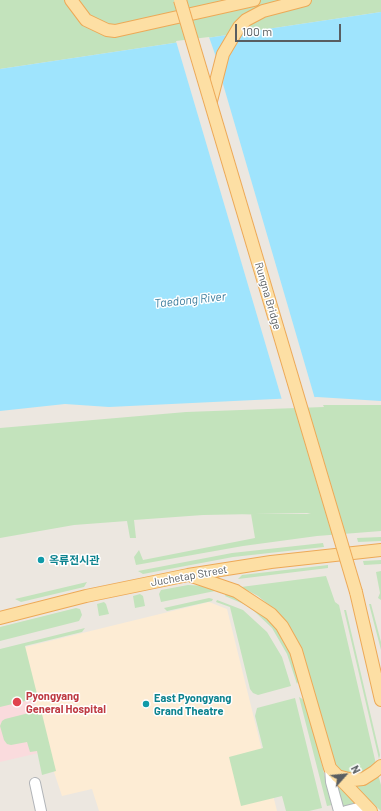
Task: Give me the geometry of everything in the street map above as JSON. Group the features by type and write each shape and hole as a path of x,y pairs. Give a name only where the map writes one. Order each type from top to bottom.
{"main road":[{"path":"71,0 86,20 107,30 124,30 254,0"},
{"name":"Rungna Bridge","path":"180,0 356,592 381,700"},
{"path":"211,101 223,54 239,27 246,20 263,11 305,0"},
{"name":"Juchetap Street","path":"0,618 86,596 188,575 271,562 381,550"},
{"path":"236,591 232,583 232,576 238,568"},
{"path":"188,575 236,591 272,614 290,637 333,772 368,808"},
{"path":"333,772 353,780 362,779 381,766"}],"street":[{"path":"333,772 331,782 339,811"},
{"path":"35,783 41,811"},
{"path":"346,811 368,808"}],"shaded area":[{"path":"209,602 227,609 277,811 99,811 92,789 62,796 47,751 21,648"},
{"name":"Pyongyang General Hospital","path":"21,648 47,751 0,762 0,653"}],"green space":[{"path":"0,0 381,0 381,12 0,69"},
{"path":"323,405 381,405 381,531 317,536 243,546 136,565 134,557 139,550 143,560 255,538 251,514 203,515 134,520 136,538 130,538 127,521 74,525 0,538 0,428 186,412 324,407","holes":["307,513 311,514 255,514"]},
{"path":"381,537 381,541 358,542 357,538"},
{"path":"323,543 324,547 233,557 143,574 138,571 232,553"},
{"path":"381,560 381,564 364,565 363,561"},
{"path":"328,565 328,568 238,579 242,575"},
{"path":"381,571 381,600 378,598 380,593 376,572"},
{"path":"326,576 335,602 339,605 376,764 364,773 352,776 335,768 275,610 258,596 241,587"},
{"path":"87,582 84,587 21,602 15,599"},
{"path":"188,585 208,586 219,589 161,602 159,594 161,590"},
{"path":"140,594 143,596 145,606 135,608 133,596"},
{"path":"226,594 248,601 275,625 291,653 299,680 297,684 287,654 272,628 246,605 225,596"},
{"path":"209,598 213,599 212,601 167,611 164,608"},
{"path":"217,600 243,610 267,632 282,657 291,686 258,695 253,693 250,689 230,607 216,602"},
{"path":"104,602 109,614 99,616 97,604"},
{"path":"369,604 371,604 381,642 381,650"},
{"path":"76,608 80,609 82,615 79,621 0,641 0,627"},
{"path":"344,610 346,610 380,755 379,759"},
{"path":"85,628 82,632 25,646 38,698 0,707 0,649"},
{"path":"299,697 306,701 332,805 327,806"},
{"path":"295,698 322,808 309,811 286,811 282,796 241,806 229,757 263,748 255,716 257,708"},
{"path":"37,711 38,715 42,714 56,771 42,775 37,751 30,752 27,742 11,745 7,744 4,740 0,726 2,721 5,719"},
{"path":"378,774 381,785 381,811 354,786"},
{"path":"337,783 356,803 343,809"}],"water":[{"name":"Taedong River","path":"381,12 381,401 317,397 109,407 65,404 0,411 0,69"}],"pier":[{"path":"228,34 231,48 224,71 223,84 315,399 282,400 176,41 209,37 216,57"}],"place":[{"name":"옥류전시관","path":"41,560"},
{"name":"Pyongyang General Hospital","path":"17,702"},
{"name":"East Pyongyang Grand Theatre","path":"146,704"}]}
